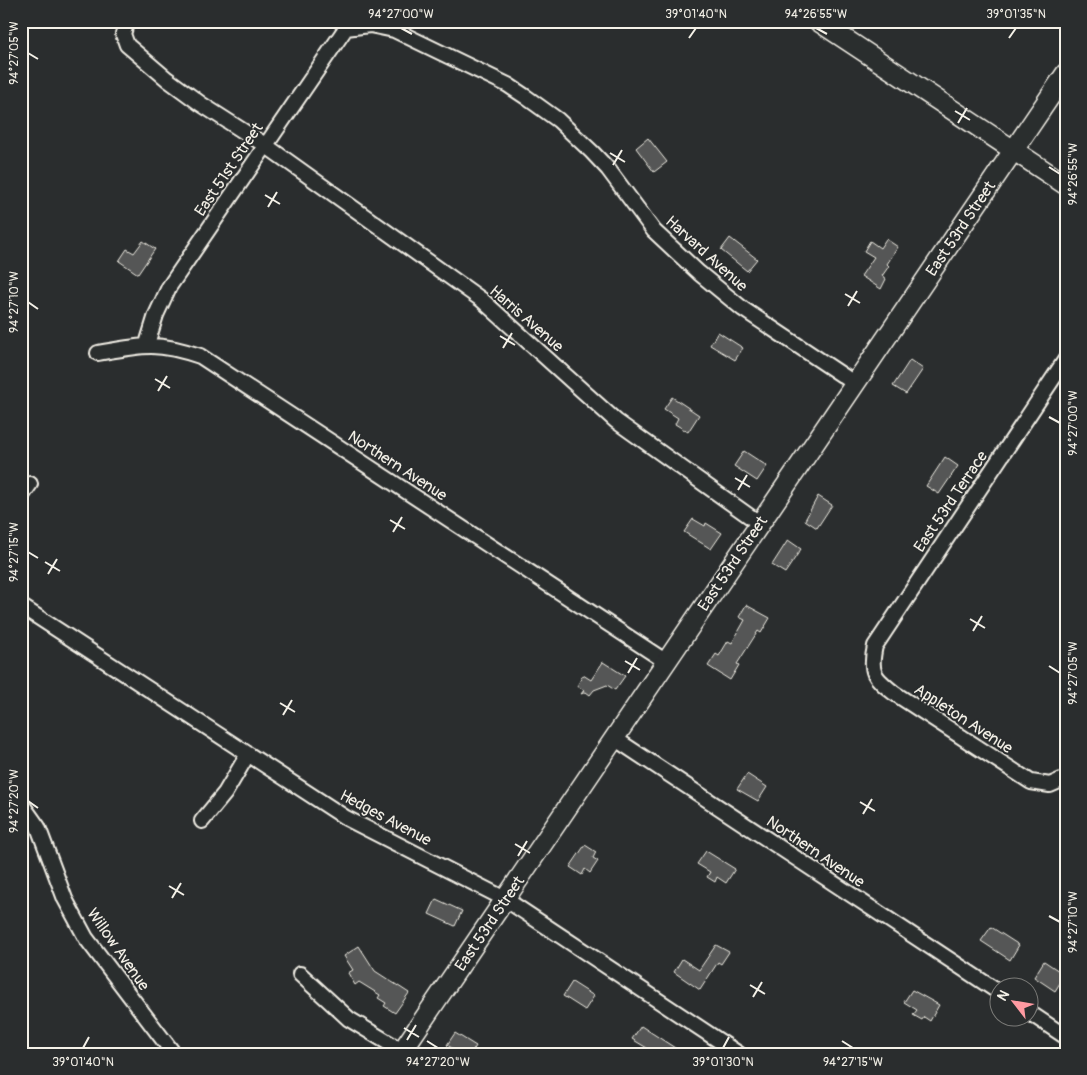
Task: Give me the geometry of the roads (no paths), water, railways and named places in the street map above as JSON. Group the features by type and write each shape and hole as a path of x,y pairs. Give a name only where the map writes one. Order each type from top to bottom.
{"street":[{"name":"Harris Avenue","path":"127,21 123,34 127,45 201,104 266,146 482,300 616,421 759,523"},
{"path":"818,21 1066,185"},
{"name":"East 51st Street","path":"147,344 156,315 169,286 348,25"},
{"name":"Harvard Avenue","path":"348,25 370,25 394,30 508,85 526,97 558,120 592,152 608,169 654,231 698,273 743,309 854,383"},
{"name":"East 53rd Street","path":"403,1053 759,523 1066,73"},
{"name":"Northern Avenue","path":"98,353 147,344 175,347 200,356 666,661"},
{"name":"East 53rd Terrace","path":"872,666 875,646 1066,359"},
{"path":"21,497 30,484"},
{"name":"Hedges Avenue","path":"21,606 346,818 505,899 738,1054"},
{"name":"Appleton Avenue","path":"872,666 878,680 894,694 1031,782 1050,785 1066,778"},
{"name":"Northern Avenue","path":"614,738 990,986"},
{"path":"202,821 225,792 248,754"},
{"name":"Willow Avenue","path":"21,803 38,827 64,899 86,938 174,1054"},
{"path":"300,974 350,1019 403,1053"},
{"path":"1040,1020 1065,1036"}]}
